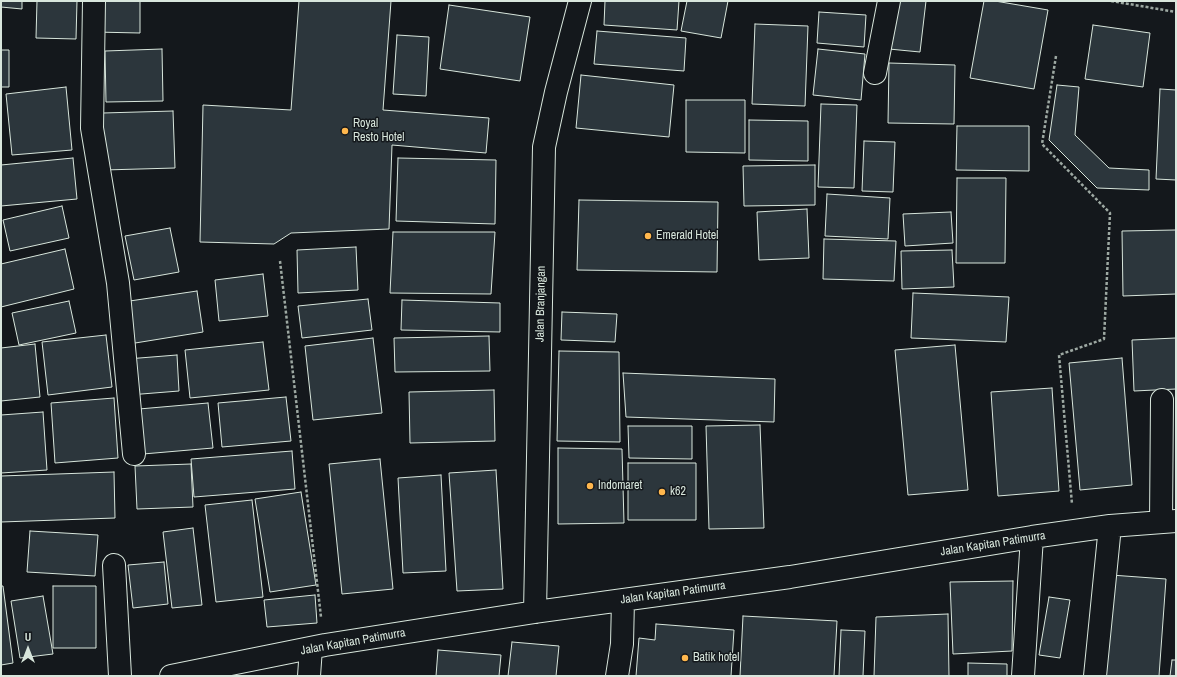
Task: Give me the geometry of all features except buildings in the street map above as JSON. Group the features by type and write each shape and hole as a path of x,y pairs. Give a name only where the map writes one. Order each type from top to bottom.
{"street":[{"path":"94,1 92,128 118,283 134,454"},
{"name":"Jalan Branjangan","path":"535,612 544,147 577,1"},
{"path":"875,73 889,1"},
{"path":"1162,400 1168,521"},
{"name":"Jalan Kapitan Patimurra","path":"171,676 318,647 535,612 790,577 1032,537 1110,526 1168,521"},
{"path":"1095,676 1110,526"},
{"path":"1023,676 1032,537"},
{"path":"114,565 120,676"},
{"path":"617,676 622,644 623,600"},
{"path":"309,676 318,647"}],"path":[{"path":"1111,1 1176,12"},
{"path":"1056,56 1042,144 1110,213 1104,339 1059,355 1074,532"},
{"path":"280,262 318,647"}],"place":[{"name":"Royal Resto Hotel","path":"345,131"},
{"name":"Emerald Hotel","path":"648,236"},
{"name":"Indomaret","path":"590,486"},
{"name":"k62","path":"662,492"},
{"name":"Batik hotel","path":"685,658"}]}
